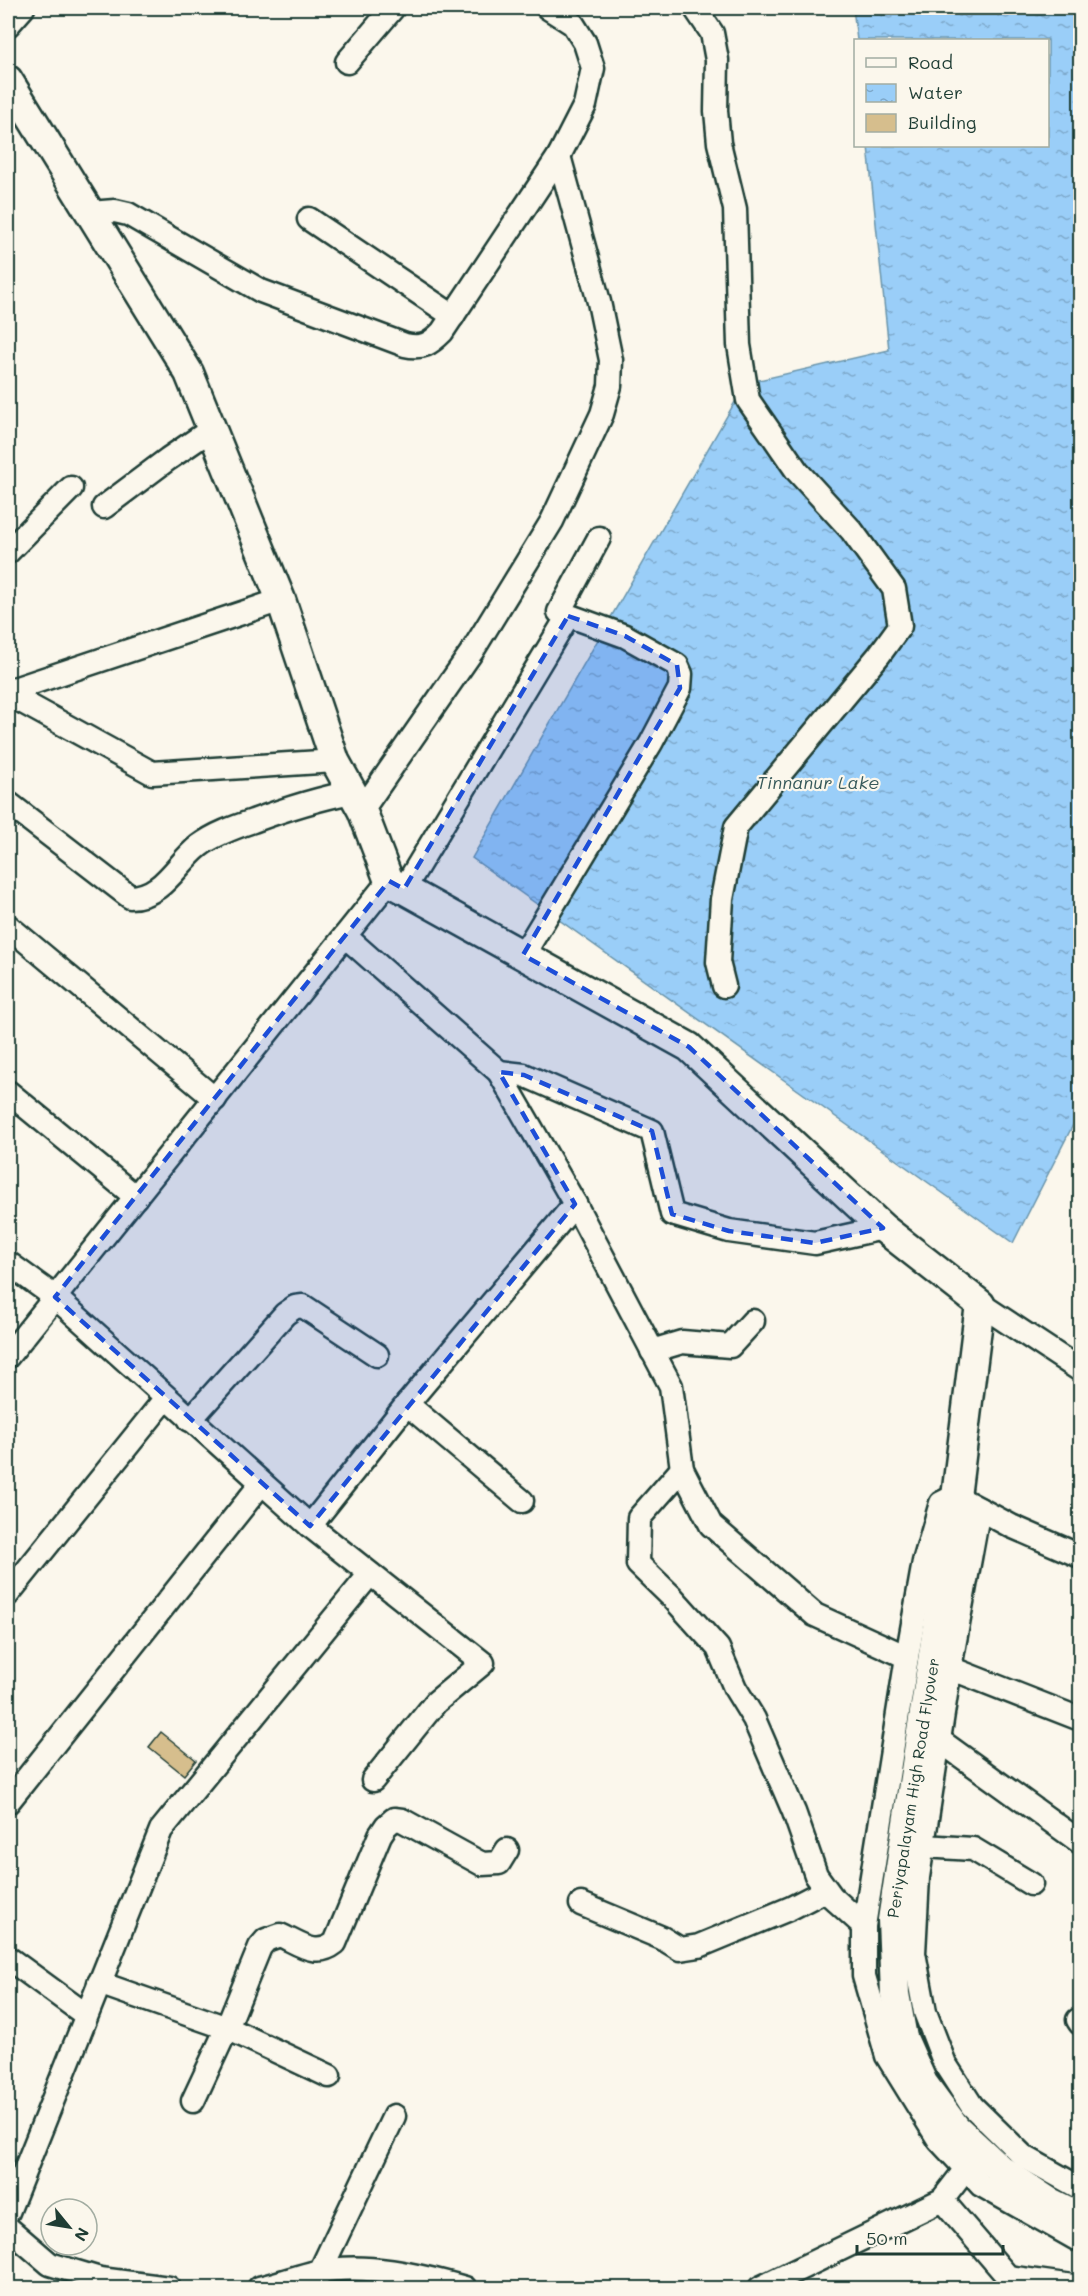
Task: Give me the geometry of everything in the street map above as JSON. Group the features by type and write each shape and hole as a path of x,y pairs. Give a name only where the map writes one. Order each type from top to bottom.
{"main road":[{"path":"8,80 189,373 280,600 335,761 357,801 396,885 689,1047 883,1228 981,1304"},
{"name":"Periyapalayam High Road Flyover","path":"981,1304 950,1545 892,1920 895,1994 903,2038 923,2083 956,2128 1001,2170 1048,2201 1080,2217"}],"street":[{"path":"8,25 23,8"},
{"path":"347,62 393,8"},
{"path":"90,213 115,211 128,214 270,295 405,345 418,348 431,343 453,316 559,156 585,105 593,68 585,43 573,24 548,8"},
{"path":"695,8 712,33 717,60 717,122 719,143 735,209 739,345 748,400 797,471 852,531 894,589 900,626 879,655 736,827 722,899 718,962 724,987"},
{"path":"8,803 130,897 143,897 157,888 198,846 224,831 309,801 357,801 473,650 552,521 602,414 610,386 611,360 599,302 559,156"},
{"path":"309,219 453,316"},
{"path":"104,507 212,429"},
{"path":"8,552 70,488"},
{"path":"523,955 651,743 680,688 681,674 677,665 625,636 559,612 599,538"},
{"path":"8,693 280,600"},
{"path":"8,1356 345,936 396,885 568,616"},
{"path":"8,693 152,772 335,761"},
{"path":"8,926 215,1099"},
{"path":"345,936 499,1072 575,1204 671,1386 682,1469 711,1525 815,1615 907,1657"},
{"path":"499,1072 524,1075 652,1131 672,1214 729,1231 814,1243 883,1228"},
{"path":"8,1092 136,1197"},
{"path":"310,1526 407,1404 575,1204"},
{"path":"8,1263 55,1297 261,1485 483,1663 436,1701 373,1780"},
{"path":"981,1304 1080,1370"},
{"path":"190,1420 285,1314 295,1307 303,1306 377,1355"},
{"path":"652,1351 682,1342 730,1346 753,1322"},
{"path":"8,1594 166,1398"},
{"path":"407,1404 522,1501"},
{"path":"682,1469 639,1518 638,1564 673,1598 718,1648 735,1688 754,1719 794,1812 816,1875 826,1890 864,1926"},
{"path":"8,1803 261,1485"},
{"path":"1080,1556 1011,1526 955,1496 941,1503 924,1562 864,1926 864,1976 887,2056 939,2140 981,2186 1080,2241"},
{"path":"979,1509 950,1668 918,1877 914,1953 925,2013 945,2064 972,2106 1023,2156 1080,2188"},
{"path":"8,2212 161,1830 370,1574"},
{"path":"950,1668 1080,1719"},
{"path":"939,1740 1080,1842"},
{"path":"193,2101 227,2028 260,1947 266,1940 280,1935 318,1952 328,1949 335,1943 380,1835 394,1819 402,1820 482,1864 498,1863 507,1850"},
{"path":"923,1846 973,1849 1031,1884"},
{"path":"581,1904 662,1938 680,1949 699,1946 791,1908 826,1890"},
{"path":"8,1958 86,2015"},
{"path":"99,1983 227,2028 329,2076"},
{"path":"316,2280 393,2115"},
{"path":"760,2289 942,2200 966,2169"},
{"path":"942,2200 1003,2283 1080,2287"},
{"path":"8,2228 50,2264 96,2284 169,2289"},
{"path":"259,2289 316,2280 347,2279 437,2280 465,2289"}],"highlighted area":[{"path":"568,616 625,636 677,665 680,688 523,955 689,1047 883,1228 815,1243 729,1231 672,1214 652,1131 524,1075 499,1072 575,1204 310,1526 55,1297 389,881 404,889"}],"water":[{"name":"Tinnanur Lake","path":"853,8 1080,8 1080,1111 1013,1243 472,858 746,383 889,350 868,147 1049,147 1049,39 857,39"}],"building":[{"path":"161,1732 196,1760 184,1775 149,1747"}]}
